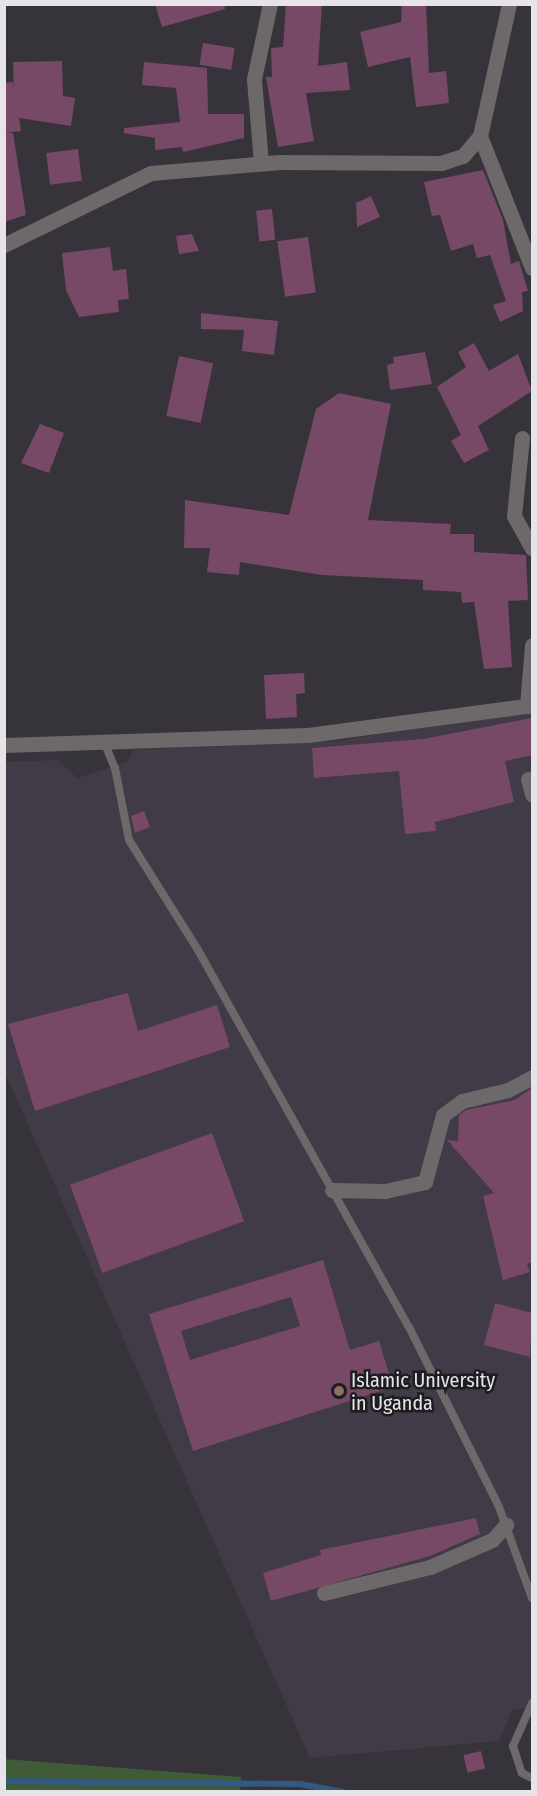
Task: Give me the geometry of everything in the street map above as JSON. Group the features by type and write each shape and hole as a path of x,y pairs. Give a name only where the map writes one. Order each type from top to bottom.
{"street":[{"path":"261,163 254,79 270,4"},
{"path":"4,245 151,173 261,163 441,163 463,156 480,136 509,4"},
{"path":"480,136 532,268"},
{"path":"522,438 513,516 532,548"},
{"path":"4,745 103,739 308,735 530,706 532,645"},
{"path":"332,1190 385,1191 425,1182 443,1115 462,1101 508,1090 532,1077"},
{"path":"324,1593 430,1567 492,1540 506,1525"}],"lane":[{"path":"103,739 115,768 129,840 198,950 409,1326 506,1525 532,1598"},
{"path":"532,1703 513,1746 522,1773 532,1778"}],"shaded area":[{"name":"Islamic University in Uganda","path":"532,710 532,1708 512,1710 499,1741 310,1758 5,1073 4,762 58,760 77,778 127,762 134,750 336,741"}],"green space":[{"path":"4,1759 241,1777 240,1791 5,1791"}],"building":[{"path":"155,4 224,4 225,9 162,27"},
{"path":"286,4 322,4 318,66 347,62 350,90 306,93 314,141 278,147 266,77 272,77 271,48 283,47"},
{"path":"402,4 426,4 429,73 446,71 449,103 416,107 410,57 368,67 360,32 401,22"},
{"path":"203,43 235,48 231,70 200,65"},
{"path":"62,61 63,96 75,98 71,126 19,118 21,131 6,133 13,133 26,215 4,222 4,83 13,82 14,90 13,62"},
{"path":"144,62 207,68 208,114 244,114 244,138 183,152 182,147 155,150 155,138 124,133 124,128 180,122 176,88 142,85"},
{"path":"78,149 82,181 50,185 46,153"},
{"path":"483,170 503,220 511,264 519,261 528,291 522,292 523,311 500,322 493,305 506,301 490,255 477,258 473,244 451,251 440,215 432,216 424,182"},
{"path":"371,196 380,217 357,227 356,203"},
{"path":"272,209 275,240 259,242 256,211"},
{"path":"192,234 199,251 179,254 176,236"},
{"path":"308,237 316,292 285,297 277,241"},
{"path":"110,247 113,271 126,269 129,299 118,300 119,312 79,317 66,290 62,253"},
{"path":"201,313 278,321 274,355 242,351 244,330 201,329"},
{"path":"474,343 489,371 518,354 532,391 478,426 489,450 464,463 451,441 461,435 437,387 466,367 458,352"},
{"path":"425,352 432,384 390,390 387,365 394,363 393,357"},
{"path":"179,356 213,363 201,423 166,416"},
{"path":"339,393 391,404 368,520 451,524 450,534 474,534 474,552 526,555 528,600 508,601 512,667 484,669 474,602 462,603 461,592 423,590 423,580 322,575 240,562 239,575 207,572 210,548 184,548 185,500 289,515 316,409"},
{"path":"40,424 64,433 49,473 21,463"},
{"path":"304,673 305,693 296,694 297,717 266,719 264,675"},
{"path":"532,718 532,755 505,761 514,802 435,822 436,831 405,834 399,771 314,778 312,748 423,739"},
{"path":"144,811 150,827 135,833 131,816"},
{"path":"128,993 138,1031 217,1005 230,1047 35,1111 8,1024"},
{"path":"532,1088 532,1262 527,1264 530,1272 503,1280 483,1196 494,1193 447,1140 458,1141 459,1115 466,1110 515,1100"},
{"path":"212,1133 244,1221 102,1273 70,1185"},
{"path":"323,1260 350,1350 379,1341 393,1387 193,1451 149,1314","holes":["291,1297 300,1326 190,1360 181,1331"]},
{"path":"495,1303 532,1313 530,1357 484,1345"},
{"path":"476,1518 480,1534 430,1556 271,1601 263,1573 321,1555 320,1550"},
{"path":"481,1751 485,1769 468,1773 463,1755"}],"waterway":[{"path":"4,1781 300,1784 343,1792"}],"place":[{"name":"Islamic University in Uganda","path":"339,1391"}]}
